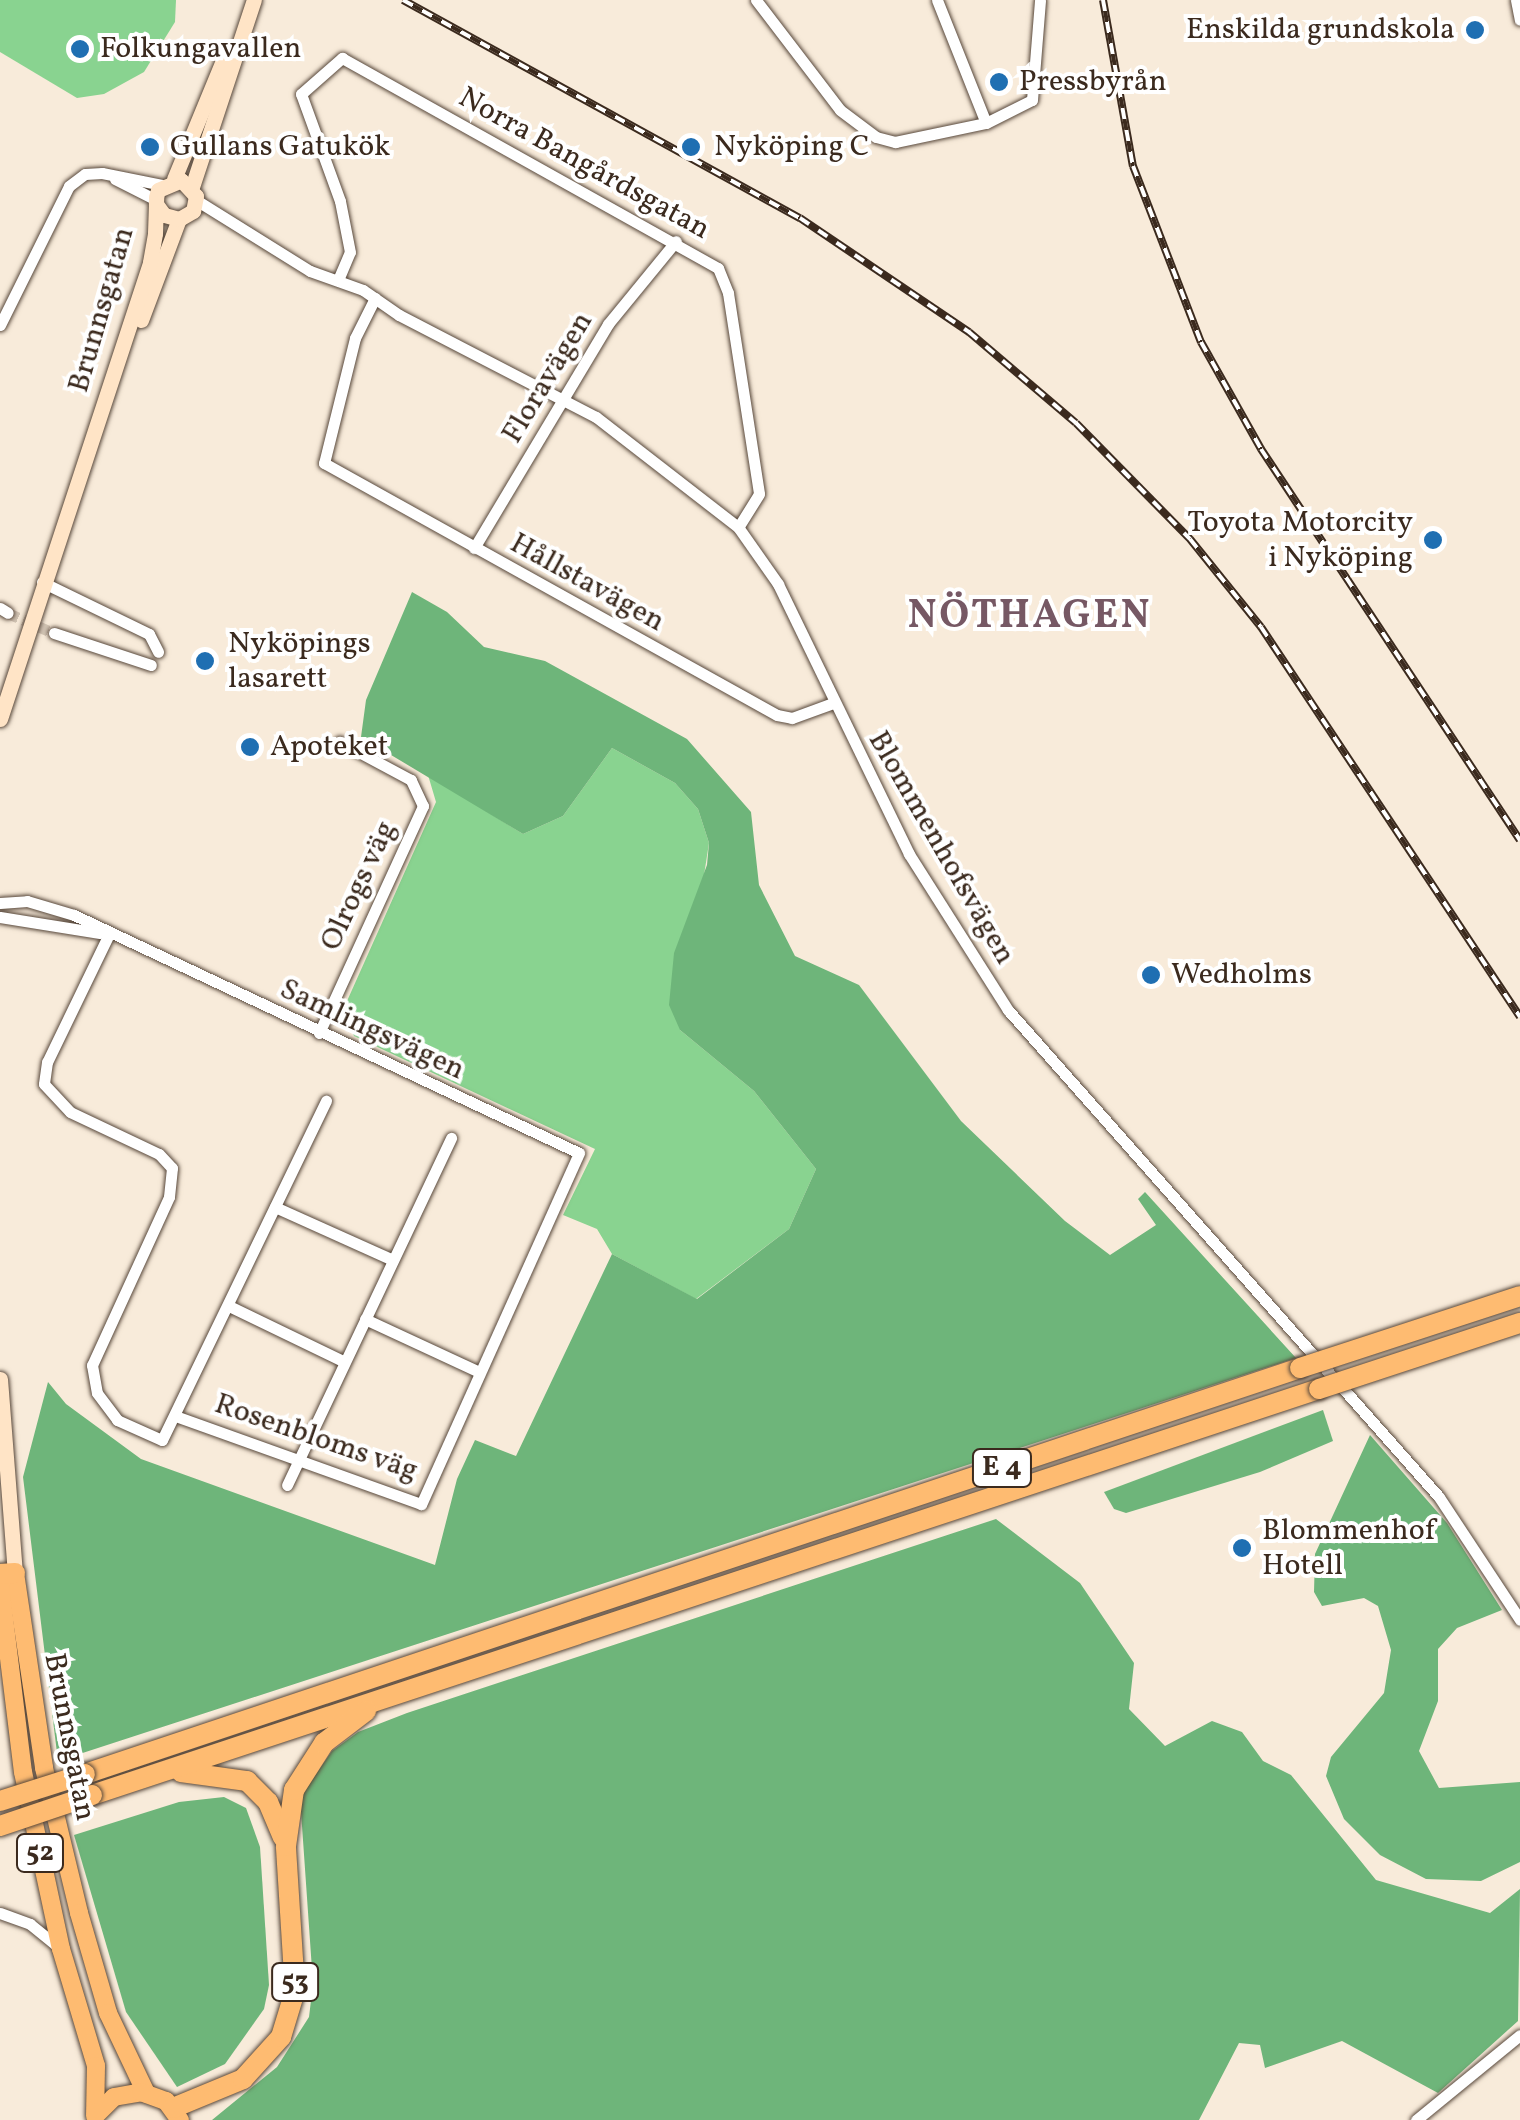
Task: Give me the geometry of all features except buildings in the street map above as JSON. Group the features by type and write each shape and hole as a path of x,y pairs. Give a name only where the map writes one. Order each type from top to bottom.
{"highway":[{"name":"E 4","path":"0,1802 1520,1296"},
{"name":"E 4","path":"0,1826 1520,1323"},
{"name":"53","path":"177,2114 225,2090 258,2066 289,2019 296,1964 286,1846 294,1790 312,1756 387,1696"},
{"path":"159,1773 208,1772 247,1780 268,1802 286,1846"},
{"name":"53","path":"198,2120 225,2090"}],"main road":[{"name":"Brunnsgatan","path":"0,720 42,582 150,262 162,192 190,153 244,0"},
{"path":"183,218 164,215 162,192 194,194 254,0"},
{"name":"Brunnsgatan","path":"96,430 194,194"},
{"name":"Brunnsgatan","path":"0,1379 5,1578 23,1772 61,1949 96,2066 94,2118"},
{"name":"Brunnsgatan","path":"5,1578 44,1768 80,1913 108,2013 146,2093"},
{"path":"146,2093 177,2114"},
{"name":"52","path":"94,2118 114,2097 146,2093"}],"street":[{"path":"756,0 840,110 876,137 895,142 986,123 1032,100 1038,76 1040,0"},
{"path":"937,0 986,123"},
{"path":"1516,0 1520,20"},
{"name":"Norra Bangårdsgatan","path":"338,280 350,252 340,201 301,94 342,58 676,241 718,268 728,293 759,494 738,528"},
{"path":"0,324 69,186 85,174 102,173 162,192"},
{"name":"Blommenhofsvägen","path":"194,194 232,226 310,272 375,298 623,435 738,528 778,584 916,866 1026,1034 1439,1497 1520,1620"},
{"name":"Blommenhofsvägen","path":"183,218 232,226"},
{"name":"Floravägen","path":"474,548 608,324 676,241"},
{"name":"Hållstavägen","path":"375,298 355,338 324,463 778,715 792,718 833,703"},
{"path":"42,582 149,634 158,652"},
{"path":"54,633 151,666"},
{"name":"Olrogs väg","path":"319,1033 423,806 411,780 340,742"},
{"name":"Samlingsvägen","path":"0,903 26,901 109,934 580,1153 562,1189"},
{"name":"Samlingsvägen","path":"0,918 109,934"},
{"name":"Rosenbloms väg","path":"109,934 47,1062 44,1084 70,1112 159,1154 172,1168 169,1197 92,1365 97,1393 117,1420 162,1440 326,1101"},
{"path":"287,1485 451,1138"},
{"name":"Rosenbloms väg","path":"175,1416 420,1504 562,1189"},
{"path":"274,1207 392,1260"},
{"path":"229,1306 344,1361"},
{"path":"365,1319 479,1372"},
{"path":"0,1913 30,1924 61,1949"},
{"path":"1416,2120 1520,2035"}],"green space":[{"name":"Folkungavallen","path":"0,0 176,0 175,22 144,72 104,94 77,98 0,52"},
{"path":"412,592 447,612 484,647 545,661 687,739 751,812 759,885 795,956 859,985 961,1121 1065,1221 1110,1255 1156,1225 1138,1199 1145,1192 1296,1358 58,1761 23,1477 48,1382 66,1404 141,1459 435,1565 457,1479 475,1440 516,1456 612,1254 697,1299 789,1229 816,1169 754,1091 680,1030 669,1005 674,953 707,865 709,843 698,809 675,783 612,748 563,816 523,834 361,737 366,700"},
{"path":"612,748 675,783 698,809 709,843 680,1030 754,1091 816,1169 789,1229 696,1299 612,1254 597,1229 563,1215 595,1149 354,1036 343,1010 436,802 428,775 523,834 563,816"},
{"path":"1323,1410 1333,1441 1260,1472 1126,1513 1114,1509 1104,1492"},
{"path":"1370,1435 1447,1523 1502,1610 1457,1628 1438,1649 1438,1701 1419,1751 1439,1788 1520,1782 1520,1862 1481,1881 1426,1879 1380,1855 1344,1819 1326,1776 1331,1757 1384,1693 1391,1650 1378,1606 1364,1598 1322,1606 1314,1592 1315,1554"},
{"path":"996,1519 1080,1583 1134,1663 1129,1709 1165,1746 1212,1721 1242,1732 1263,1761 1291,1775 1376,1880 1490,1913 1520,1889 1518,2021 1438,2093 1342,2041 1265,2068 1260,2045 1239,2043 1199,2120 212,2120 277,2067 309,2017 313,1984 300,1797 332,1751 358,1732 407,1713"},
{"path":"224,1797 246,1808 260,1847 269,1985 264,2009 225,2064 177,2087 126,2012 74,1835 179,1802"}],"tunnel":[{"path":"8,613 54,633"}],"railway":[{"path":"403,0 800,218 969,332 1076,423 1190,539 1261,627 1520,1017"},
{"path":"1103,0 1133,166 1201,342 1261,449 1520,840"}],"place":[{"name":"Enskilda grundskola","path":"1475,30"},
{"name":"Folkungavallen","path":"80,49"},
{"name":"Pressbyrån","path":"999,82"},
{"name":"Gullans Gatukök","path":"150,147"},
{"name":"Nyköping C","path":"691,147"},
{"name":"Toyota Motorcity i Nyköping","path":"1433,540"},
{"name":"Nyköpings lasarett","path":"205,661"},
{"name":"Apoteket","path":"250,747"},
{"name":"Wedholms","path":"1151,975"},
{"name":"Blommenhof Hotell","path":"1242,1548"}],"district":[{"name":"NÖTHAGEN","path":"1030,617"}]}
